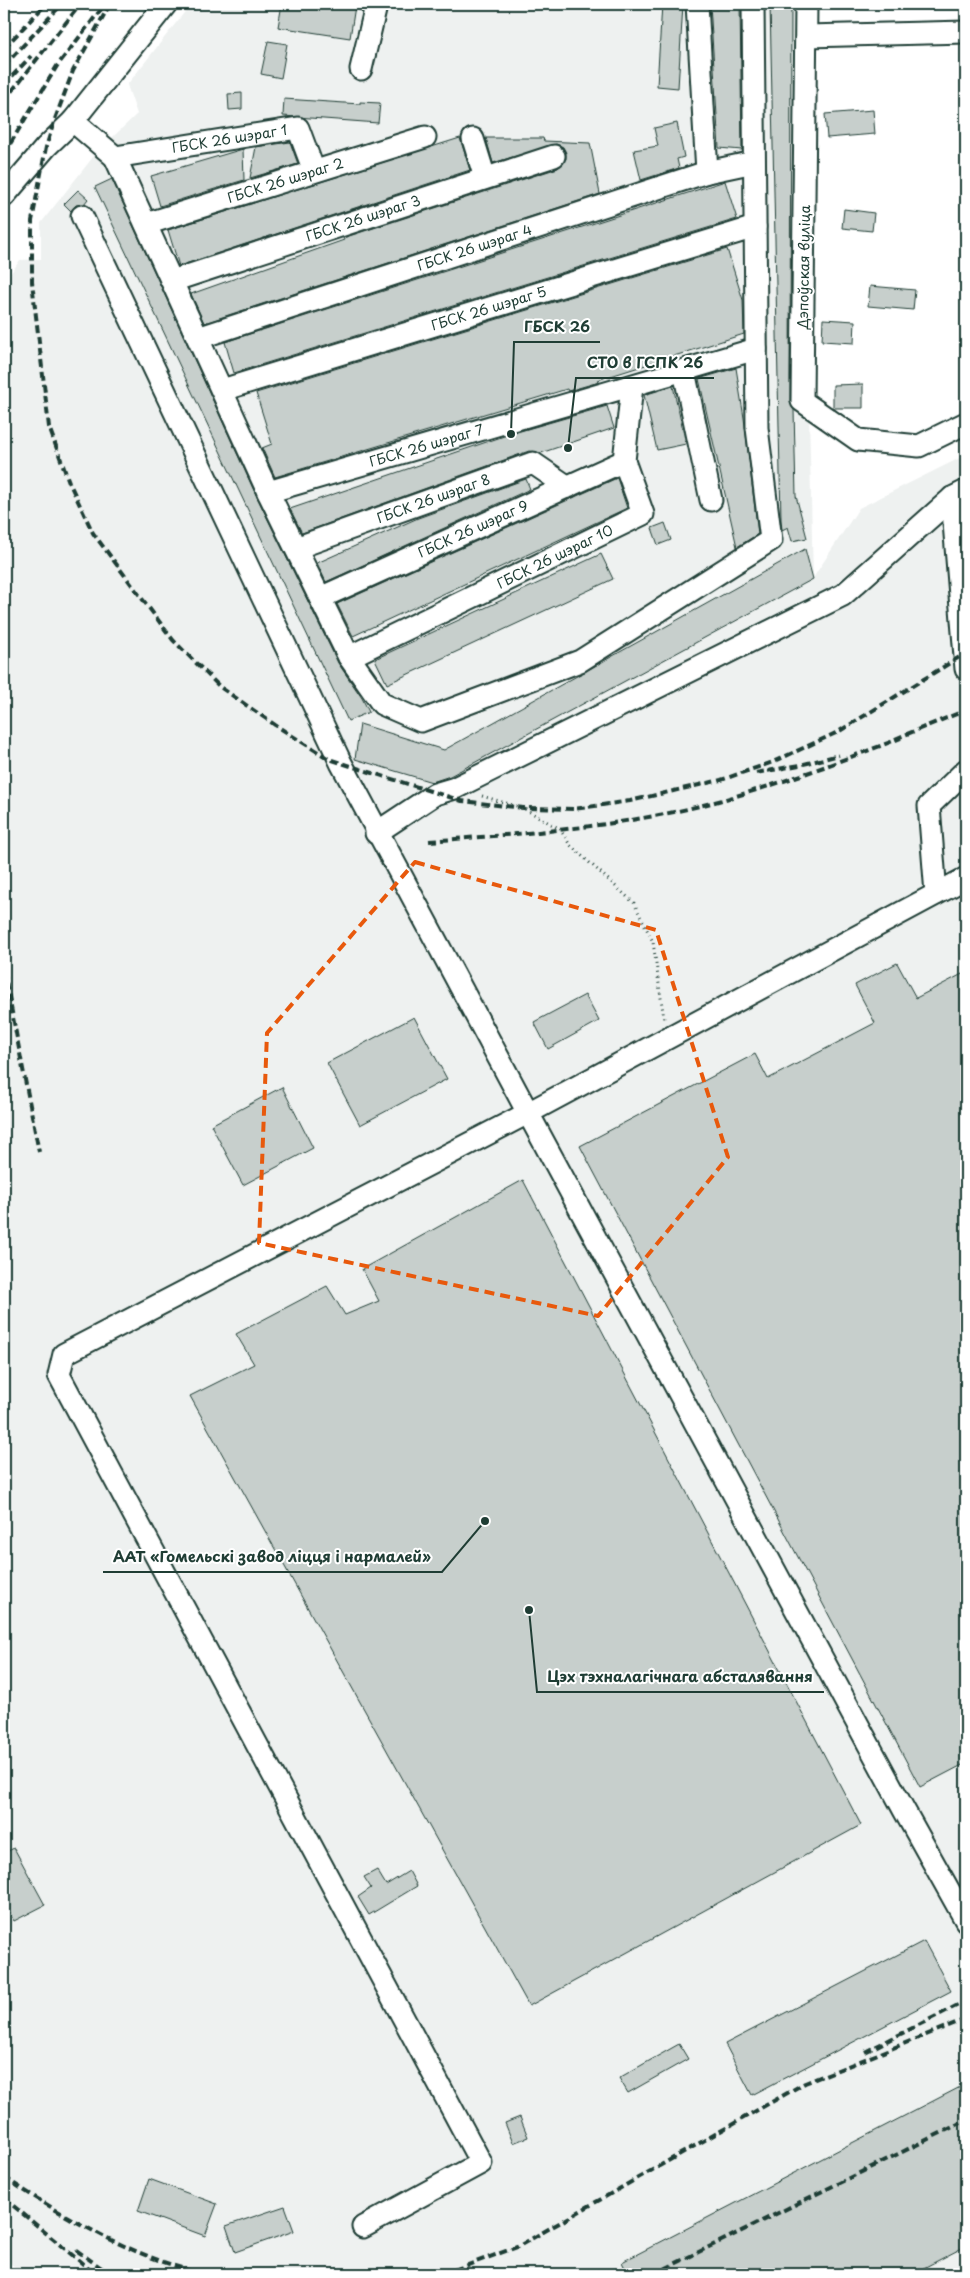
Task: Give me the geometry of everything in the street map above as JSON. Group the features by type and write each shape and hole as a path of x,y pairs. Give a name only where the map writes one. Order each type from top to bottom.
{"street":[{"path":"4,196 46,147 73,121 166,4"},
{"path":"361,69 376,6 370,4"},
{"path":"697,4 707,172"},
{"path":"73,121 115,157 268,492 349,657 382,704 421,721 580,661 771,540 757,428 754,4"},
{"name":"Дэпоўская вуліца","path":"806,4 802,401 858,440 919,446 966,423"},
{"path":"807,36 966,32"},
{"name":"ГБСК 26 шэраг 1","path":"115,157 298,128 314,171"},
{"name":"ГБСК 26 шэраг 2","path":"146,224 424,137"},
{"path":"472,139 485,178"},
{"name":"ГБСК 26 шэраг 3","path":"172,281 554,156"},
{"name":"ГБСК 26 шэраг 4","path":"198,338 707,172 754,162"},
{"path":"82,216 376,833 904,1810 966,1920"},
{"name":"ГБСК 26 шэраг 5","path":"222,390 755,227"},
{"name":"ГБСК 26 шэраг 7","path":"268,492 756,349"},
{"path":"684,371 711,500"},
{"name":"ГБСК 26 шэраг 10","path":"349,657 643,514 624,461 632,386"},
{"name":"ГБСК 26 шэраг 9","path":"320,598 624,461"},
{"name":"ГБСК 26 шэраг 8","path":"296,548 532,464 568,486"},
{"path":"376,833 435,794 455,788 843,595 959,495"},
{"path":"959,495 966,669"},
{"path":"936,894 929,806 966,770"},
{"path":"364,2227 481,2163 59,1375 64,1354 528,1114 966,878"}],"path":[{"path":"455,788 523,808 560,829 570,845 634,903 653,942 666,1039"}],"highlighted area":[{"path":"415,862 656,930 728,1157 598,1316 259,1243 267,1033"}],"shaded area":[{"path":"191,4 799,4 813,578 859,508 966,455 966,2274 23,2274 4,2258 4,283 20,260 41,259 41,223 97,152 137,114 127,85"}],"building":[{"path":"282,4 342,4 355,6 350,38 278,27"},
{"path":"662,4 683,4 678,88 657,86"},
{"path":"710,4 740,4 742,150 719,148"},
{"path":"770,4 791,4 790,401 794,410 796,496 807,538 792,541 788,527 782,530 781,520"},
{"path":"268,41 287,44 281,78 261,74"},
{"path":"242,93 242,109 229,110 228,94"},
{"path":"284,99 360,104 360,102 380,103 378,123 283,116"},
{"path":"873,110 875,134 827,138 825,114"},
{"path":"677,123 684,157 677,159 679,168 641,180 634,150 658,146 654,128"},
{"path":"460,138 470,170 179,266 168,230"},
{"path":"486,138 543,138 544,141 590,143 600,194 204,323 191,294 344,240 343,238 558,168 566,159 563,147 556,144 493,163"},
{"path":"290,142 298,164 250,178 256,147"},
{"path":"243,149 244,180 160,206 151,176"},
{"path":"112,179 257,497 338,663 362,698 369,712 348,721 95,187"},
{"path":"725,181 737,219 234,373 225,342"},
{"path":"78,190 88,199 84,204 76,205 71,211 64,204"},
{"path":"844,209 874,213 872,231 842,228"},
{"path":"727,249 743,300 744,334 598,380 599,382 568,391 567,389 275,477 262,448 272,444 256,393"},
{"path":"870,286 915,290 913,310 868,306"},
{"path":"823,319 855,321 854,343 822,341"},
{"path":"736,368 758,534 737,547 699,379"},
{"path":"863,384 863,408 833,408 833,385"},
{"path":"673,386 686,444 657,450 644,395"},
{"path":"607,406 614,428 541,453 529,451 302,533 290,509 510,434"},
{"path":"617,478 627,508 353,636 337,604"},
{"path":"526,479 530,489 326,582 317,563 418,518"},
{"path":"665,523 671,540 658,545 652,528"},
{"path":"805,549 813,579 450,776 432,782 355,759 360,724 444,750"},
{"path":"601,554 613,579 387,684 375,659"},
{"path":"897,963 916,998 966,972 966,1763 920,1787 580,1146 755,1054 768,1079 875,1023 855,985"},
{"path":"585,995 599,1021 548,1049 534,1022"},
{"path":"414,1017 447,1079 360,1125 327,1063"},
{"path":"282,1087 313,1148 243,1185 211,1125"},
{"path":"523,1180 861,1825 529,2006 190,1396 254,1364 236,1334 327,1286 345,1315 379,1301 362,1269"},
{"path":"14,1848 45,1905 14,1921 4,1903 4,1853"},
{"path":"377,1870 386,1885 409,1871 417,1886 369,1915 358,1897 371,1888 364,1877"},
{"path":"924,1941 951,1991 752,2095 725,2044"},
{"path":"679,2044 688,2059 628,2093 619,2078"},
{"path":"966,2084 966,2246 912,2274 628,2274 622,2262"},
{"path":"520,2117 528,2137 513,2143 505,2123"},
{"path":"149,2179 217,2204 205,2236 138,2211"},
{"path":"285,2206 294,2231 235,2252 226,2226"}],"railway":[{"path":"4,48 46,4"},
{"path":"4,66 62,4"},
{"path":"110,4 73,71 55,119 46,147 32,221 32,282 49,427 69,482 93,533 173,640 220,687 329,759 462,801 523,808 574,809 630,801 721,780 773,762 838,732 966,653"},
{"path":"4,101 79,6"},
{"path":"4,154 57,66 102,8"},
{"path":"4,85 31,56"},
{"path":"895,739 966,710"},
{"path":"429,841 573,828 659,815 751,792 901,738"},
{"path":"756,773 800,765 839,755"},
{"path":"4,971 39,1152"},
{"path":"865,2052 966,2001"},
{"path":"443,2274 517,2247 805,2083 966,2019"},
{"path":"654,2274 961,2123"},
{"path":"4,2177 74,2221 99,2234 149,2257 202,2274"},
{"path":"4,2198 95,2274"},
{"path":"76,2250 110,2274"}],"place":[{"name":"ГБСК 26","path":"511,434"},
{"name":"СТО в ГСПК 26","path":"568,448"},
{"name":"ААТ «Гомельскі завод ліцця і нармалей»","path":"485,1521"},
{"name":"Цэх тэхналагічнага абсталявання","path":"529,1610"}]}
